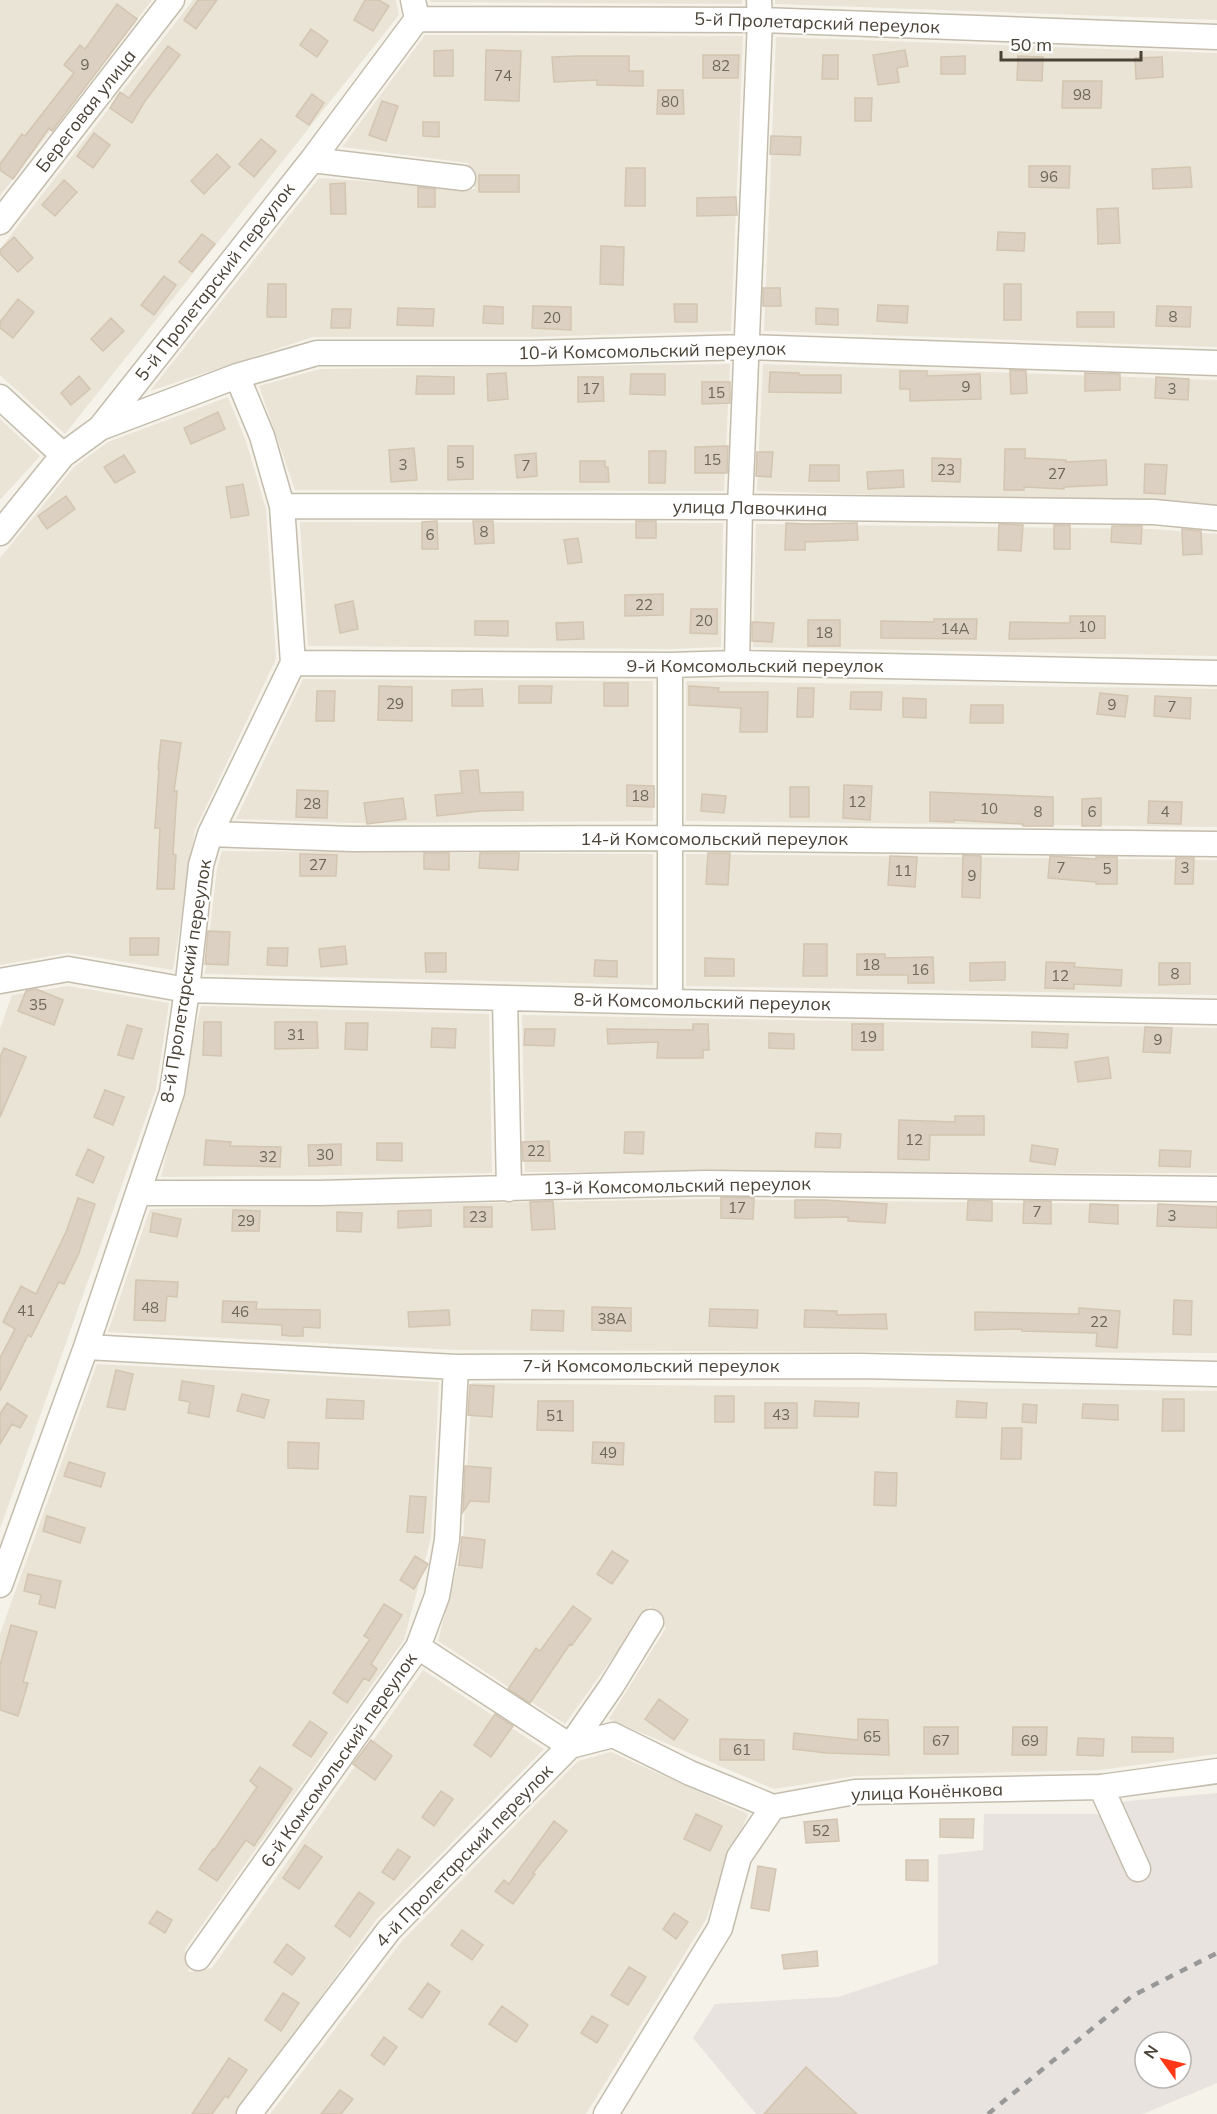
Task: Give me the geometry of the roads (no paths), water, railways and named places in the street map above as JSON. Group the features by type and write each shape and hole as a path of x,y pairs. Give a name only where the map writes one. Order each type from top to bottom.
{"street":[{"name":"Береговая улица","path":"0,222 172,0"},
{"name":"5-й Пролетарский переулок","path":"0,533 63,455 100,428 312,160 415,9 759,10 1217,37"},
{"path":"737,663 740,507 759,10"},
{"path":"312,160 463,178"},
{"name":"10-й Комсомольский переулок","path":"100,428 237,376 318,353 531,353 747,347 1217,363"},
{"name":"8-й Пролетарский переулок","path":"0,1585 86,1347 172,1092 187,990 201,865 210,834 293,663 282,506 262,436 237,376"},
{"path":"0,397 63,455"},
{"name":"улица Лавочкина","path":"282,506 740,507 1154,512 1217,518"},
{"name":"9-й Комсомольский переулок","path":"293,663 670,665 737,663 1217,673"},
{"path":"670,665 670,1002"},
{"name":"14-й Комсомольский переулок","path":"210,834 352,839 669,838 1217,844"},
{"name":"8-й Комсомольский переулок","path":"0,982 68,969 187,990 1217,1012"},
{"path":"505,998 509,1189"},
{"name":"13-й Комсомольский переулок","path":"138,1193 216,1194 509,1189 706,1183 1217,1189"},
{"name":"7-й Комсомольский переулок","path":"86,1347 456,1367 861,1366 1217,1374"},
{"name":"6-й Комсомольский переулок","path":"198,1958 418,1647 437,1596 447,1540 456,1367"},
{"name":"4-й Пролетарский переулок","path":"249,2114 389,1930 570,1746 611,1687 651,1622"},
{"path":"418,1647 570,1746 613,1735 690,1773 772,1807 739,1857 720,1928 606,2114"},
{"name":"улица Конёнкова","path":"772,1807 855,1792 1101,1787 1217,1771"},
{"path":"1101,1787 1138,1869"}],"railway":[{"path":"988,2114 1132,1996 1217,1953"}]}
